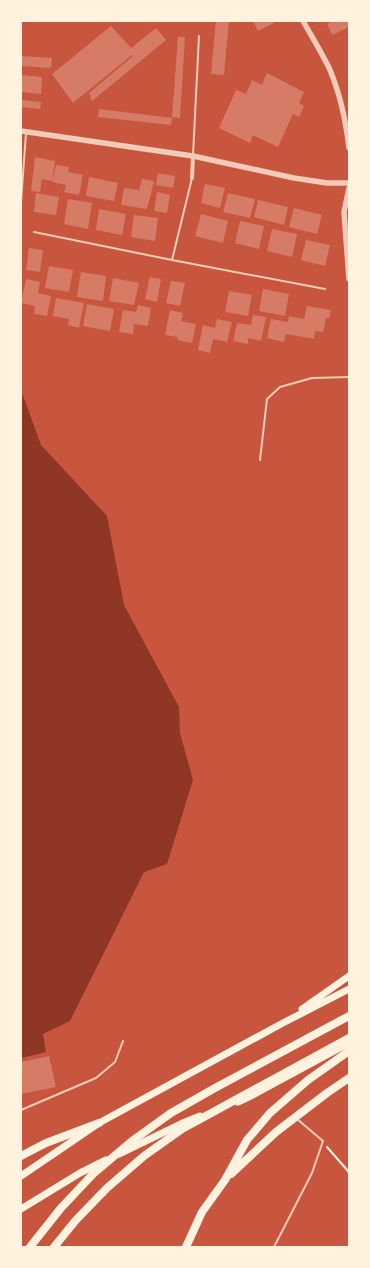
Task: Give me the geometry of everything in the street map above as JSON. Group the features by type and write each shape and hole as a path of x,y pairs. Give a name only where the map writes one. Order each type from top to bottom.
{"highway":[{"path":"281,1024 349,976"},
{"path":"21,1176 99,1123 281,1024 349,989"},
{"path":"30,1247 61,1208 93,1174 132,1141 164,1118 215,1088 349,1016"},
{"path":"54,1247 76,1220 107,1188 144,1156 176,1133 349,1038"},
{"path":"21,1209 80,1173 185,1122 251,1096 349,1043"},
{"path":"186,1247 202,1212 225,1180 247,1140 270,1113 308,1080 349,1051"},
{"path":"225,1180 276,1132 349,1078"},
{"path":"21,1156 46,1143 99,1123"}],"street":[{"path":"303,21 330,70 340,101 349,148"},
{"path":"24,132 193,156 294,178 327,183 349,183"},
{"path":"192,178 193,156"},
{"path":"349,188 344,212 349,279"}],"lane":[{"path":"193,156 199,36"},
{"path":"21,202 24,132"},
{"path":"172,260 192,178"},
{"path":"34,232 325,289"},
{"path":"260,460 267,399 280,387 312,378 349,377"},
{"path":"21,1110 96,1078 115,1062 123,1041"},
{"path":"274,1247 312,1173 322,1141 295,1117"}],"path":[{"path":"322,1141 349,1173"}],"shaded area":[{"path":"21,390 41,445 107,516 124,605 179,707 180,733 193,780 167,864 144,872 70,1021 43,1034 46,1052 21,1058"}],"building":[{"path":"216,21 229,21 224,75 211,74"},
{"path":"253,21 273,21 274,23 258,31"},
{"path":"333,21 349,21 349,27 332,35 327,24"},
{"path":"111,26 131,48 156,28 166,40 92,101 89,93 133,56 132,55 73,103 52,74"},
{"path":"178,37 185,37 180,118 172,117"},
{"path":"21,56 52,58 51,68 21,66"},
{"path":"267,73 304,92 299,103 304,106 299,117 293,114 278,147 253,135 250,143 219,128 236,90 246,94 252,80 262,85"},
{"path":"21,75 42,77 41,94 21,92"},
{"path":"21,100 41,102 40,109 21,107"},
{"path":"99,109 172,118 171,125 98,117"},
{"path":"35,157 55,161 52,181 42,179 40,192 31,191"},
{"path":"56,165 69,167 68,172 83,175 79,195 64,192 66,185 52,182"},
{"path":"158,173 175,176 173,188 156,185"},
{"path":"89,177 118,183 114,201 86,196"},
{"path":"142,179 154,181 147,209 121,205 124,188 139,190"},
{"path":"205,184 225,188 220,208 201,203"},
{"path":"157,192 170,195 167,213 154,211"},
{"path":"36,193 59,197 56,215 34,212"},
{"path":"228,193 255,199 250,218 223,212"},
{"path":"68,199 92,203 88,229 64,224"},
{"path":"258,200 288,207 284,225 254,217"},
{"path":"294,208 322,215 317,234 289,227"},
{"path":"99,209 126,214 122,235 96,230"},
{"path":"201,214 228,221 223,243 195,236"},
{"path":"134,215 158,218 155,241 131,237"},
{"path":"240,221 264,226 259,249 235,243"},
{"path":"272,229 297,234 292,257 267,251"},
{"path":"306,240 330,245 325,266 301,260"},
{"path":"29,248 43,250 40,272 26,270"},
{"path":"49,266 73,270 69,292 45,288"},
{"path":"81,272 106,276 103,301 77,297"},
{"path":"150,277 161,279 157,302 145,299"},
{"path":"113,278 139,283 134,305 109,301"},
{"path":"26,279 40,282 38,293 51,296 47,316 34,314 35,306 21,303"},
{"path":"171,281 185,283 180,306 166,303"},
{"path":"263,289 289,294 285,316 259,311"},
{"path":"229,291 252,295 248,316 225,312"},
{"path":"56,298 84,303 79,328 68,325 69,319 53,316"},
{"path":"87,304 114,309 110,331 83,326"},
{"path":"138,305 151,308 148,326 134,324 133,334 119,332 123,310 136,312"},
{"path":"307,306 331,310 329,318 326,318 323,332 315,331 314,339 286,334 284,342 267,338 271,319 288,322 289,316 304,319"},
{"path":"170,310 183,313 181,321 196,324 192,343 177,340 178,337 165,335"},
{"path":"253,315 266,317 261,341 248,338 248,344 233,341 237,323 251,325"},
{"path":"217,319 232,322 227,342 213,339 210,353 198,350 203,325 215,328"},
{"path":"49,1056 56,1087 21,1094 21,1062"}]}
